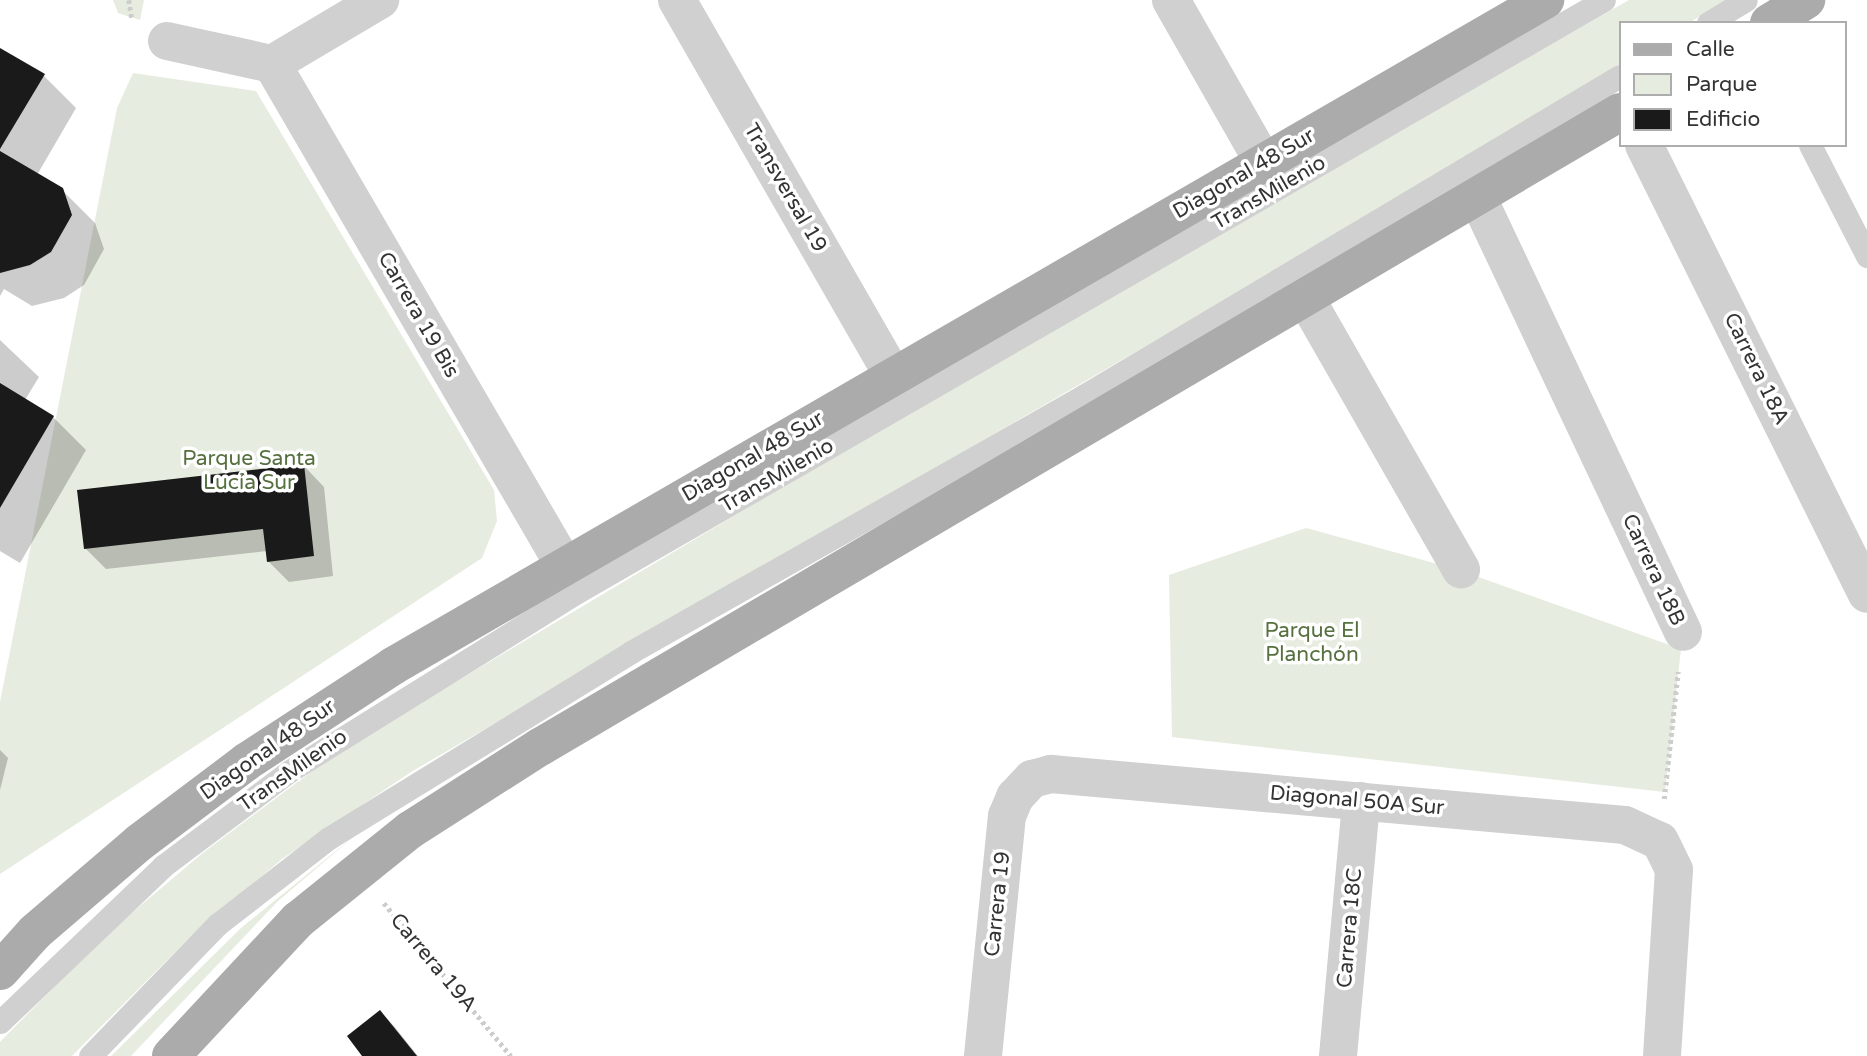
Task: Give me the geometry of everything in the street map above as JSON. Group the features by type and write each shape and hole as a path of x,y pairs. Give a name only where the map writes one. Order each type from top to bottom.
{"main road":[{"name":"Diagonal 48 Sur","path":"0,971 35,932 131,850 246,762 393,666 1545,0"},
{"path":"1772,21 1806,0"},
{"path":"172,1056 289,929 356,870 540,747 1618,113"}],"street":[{"path":"167,41 272,64 337,14 380,0"},
{"name":"Transversal 19","path":"677,0 894,376"},
{"path":"1171,0 1264,163"},
{"name":"Carrera 19 Bis","path":"272,64 564,565"},
{"name":"Carrera 18A","path":"1645,147 1867,594"},
{"name":"Carrera 18B","path":"1477,196 1683,632"},
{"path":"1305,297 1461,569"},
{"name":"Diagonal 50A Sur","path":"1051,774 1625,825 1660,841"},
{"name":"Carrera 19","path":"983,1056 1007,816 1015,797 1032,779 1051,774"},
{"name":"Carrera 18C","path":"1338,1056 1361,801"},
{"path":"1660,841 1674,870 1662,1056"}],"lane":[{"name":"TransMilenio","path":"0,1022 163,866 333,743 579,591 1604,0"},
{"path":"1711,21 1746,0"},
{"path":"90,1056 218,924 329,838 631,652 1097,388 1618,77"},
{"path":"1811,147 1867,257"}],"path":[{"name":"Carrera 18B","path":"1660,841 1683,632"},
{"name":"Carrera 19A","path":"356,870 511,1056"}],"green space":[{"path":"113,0 144,0 140,20 118,13"},
{"path":"1629,0 1726,0 1692,21 1618,21 1618,65 1394,202 411,772 282,859 186,941 72,1056 0,1056 0,1042 102,938 204,852 335,754 888,424"},
{"name":"Parque Santa Lucía Sur","path":"133,73 256,91 494,490 497,521 482,558 0,874 0,702 117,108"},
{"name":"Parque El Planchón","path":"1306,528 1456,569 1681,649 1665,792 1172,737 1169,575"},
{"path":"358,833 278,901 131,1056 111,1056 241,928"}],"building":[{"path":"0,48 45,74 0,149"},
{"path":"0,151 63,188 72,215 51,252 30,265 0,273"},
{"path":"0,383 54,416 0,508"},
{"path":"304,464 314,556 267,562 263,529 84,549 77,490"},
{"path":"380,1010 417,1056 362,1056 347,1036"}]}
